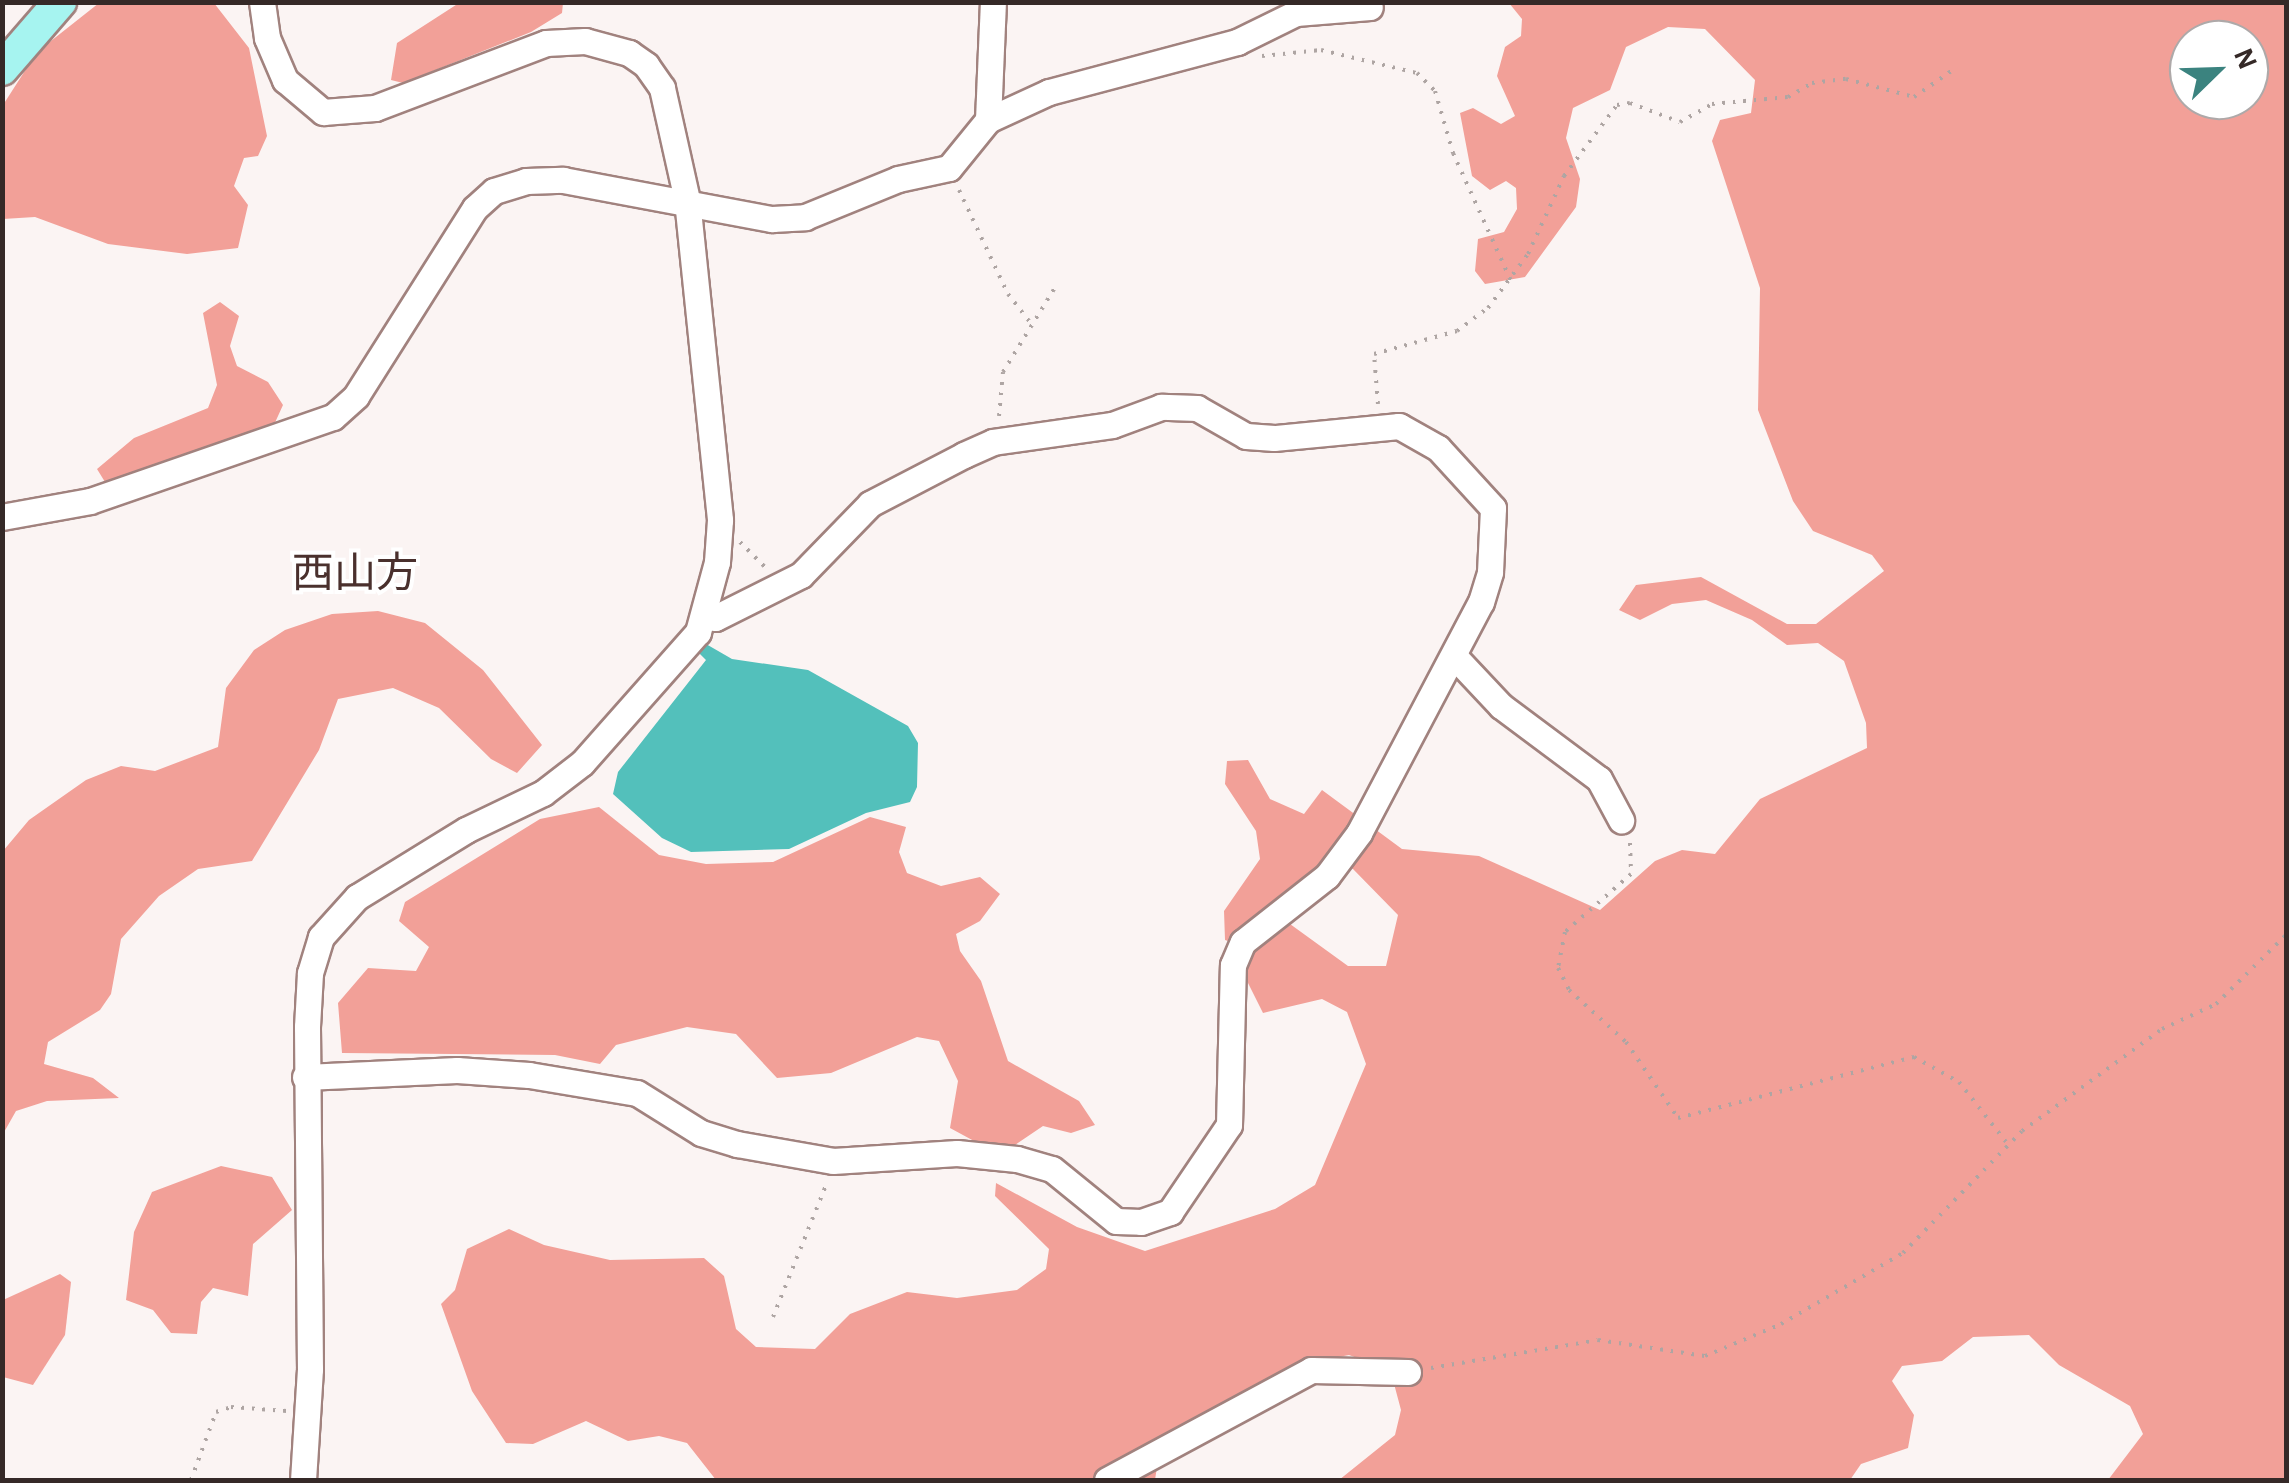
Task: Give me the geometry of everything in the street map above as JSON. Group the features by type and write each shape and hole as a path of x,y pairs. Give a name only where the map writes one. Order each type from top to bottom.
{"main road":[{"path":"2,68 60,2"}],"street":[{"path":"262,2 267,38 285,80 323,112 375,108 546,44 585,41 629,53 662,88 687,200 720,520 695,632"},
{"path":"988,120 994,2"},
{"path":"2,517 90,501 333,417 356,396 475,208 494,191 526,180 563,180 687,200 772,220 806,217 898,180 949,168 988,120 1048,92 1237,42 1296,13 1370,7"},
{"path":"303,1480 308,1416 306,1077 310,972 338,912 569,774 695,632 819,560 870,504 993,442 1112,425 1176,406 1197,408 1246,436 1311,438 1384,426 1416,432 1438,448 1492,508 1490,572 1454,656 1348,847 1327,876 1243,942 1228,991 1234,1055 1228,1126 1170,1212 1141,1222 1116,1222 1052,1169 1017,1159 956,1153 832,1161 701,1133 636,1094 530,1075 458,1070 306,1077"},
{"path":"1454,656 1501,706 1570,752 1598,780 1622,820"},
{"path":"1107,1480 1311,1370 1408,1372"}],"path":[{"path":"1245,58 1321,50 1418,73 1435,91 1452,153 1511,281"},
{"path":"1384,426 1372,384 1374,354 1473,323 1511,281 1564,176 1616,106 1630,104 1680,122 1712,104 1788,96 1812,83 1846,79 1914,97 1958,67"},
{"path":"949,168 1008,294 1030,322"},
{"path":"993,442 1003,372 1030,322 1056,286"},
{"path":"720,520 782,584"},
{"path":"1622,820 1633,856 1631,874 1565,932 1558,968 1569,990 1626,1042 1678,1118 1914,1058 1958,1082 2008,1144"},
{"path":"1408,1372 1598,1340 1704,1356 1781,1324 1903,1253 2008,1144 2162,1029 2216,1004 2286,935"},
{"path":"773,1317 806,1249 832,1161"},
{"path":"191,1480 216,1412 232,1407 308,1416"}],"shaded area":[{"path":"99,3 214,3 249,48 267,136 258,156 244,158 234,186 248,205 238,248 187,254 108,244 35,217 3,219 3,105 37,52"},
{"path":"459,3 563,3 562,13 531,32 403,83 391,80 397,43"},
{"path":"1509,3 2286,3 2286,1480 2108,1480 2143,1434 2130,1406 2059,1365 2029,1335 1973,1337 1942,1361 1902,1366 1892,1381 1914,1415 1908,1448 1861,1464 1850,1480 1339,1480 1395,1435 1401,1410 1393,1380 1379,1366 1349,1355 1307,1363 1256,1385 1161,1440 1155,1480 716,1480 687,1443 659,1436 628,1441 586,1421 533,1444 506,1443 472,1391 441,1304 455,1290 467,1249 509,1229 544,1245 610,1260 704,1258 724,1276 736,1329 756,1347 815,1349 850,1314 907,1292 957,1298 1017,1290 1046,1269 1049,1249 995,1196 996,1183 1077,1227 1145,1251 1275,1209 1315,1185 1366,1064 1347,1012 1322,999 1263,1013 1246,979 1249,949 1290,924 1348,966 1386,966 1398,915 1353,869 1329,858 1234,943 1225,940 1224,911 1260,859 1256,831 1225,784 1227,761 1248,760 1270,799 1304,814 1322,790 1402,849 1479,856 1600,910 1655,861 1682,850 1715,854 1760,799 1867,748 1866,723 1844,661 1818,643 1787,645 1752,620 1706,600 1672,604 1640,620 1619,610 1636,585 1701,577 1787,624 1816,624 1884,571 1872,555 1813,531 1793,501 1758,410 1760,288 1712,141 1720,120 1751,113 1755,80 1705,29 1668,27 1626,47 1610,90 1573,108 1566,138 1580,179 1576,207 1525,277 1485,284 1475,271 1478,239 1504,232 1517,209 1516,188 1506,181 1490,190 1472,176 1460,113 1473,108 1501,124 1515,116 1497,76 1505,47 1521,36 1522,19"},
{"path":"220,302 239,316 230,346 237,366 268,382 283,405 273,427 105,482 97,469 134,438 208,408 217,385 203,313"},
{"path":"378,611 425,623 483,670 542,745 517,773 491,759 439,708 393,688 338,699 319,750 252,861 198,869 159,896 121,939 111,994 100,1010 48,1042 44,1064 93,1078 119,1098 47,1101 16,1111 3,1134 3,851 29,820 86,780 121,766 155,771 218,747 226,688 254,650 285,630 332,614"},
{"path":"599,807 659,855 706,864 773,862 870,817 906,827 899,852 907,873 941,886 980,877 1000,894 980,921 956,934 960,951 981,981 1008,1061 1079,1101 1095,1125 1071,1133 1043,1126 1009,1149 974,1141 950,1128 958,1081 939,1041 917,1037 831,1073 777,1078 736,1034 687,1027 616,1045 600,1064 555,1055 342,1053 338,1003 368,968 416,971 429,947 399,921 405,902 540,819"},
{"path":"221,1166 272,1177 292,1210 253,1244 248,1296 213,1288 201,1302 197,1334 171,1333 153,1310 126,1300 134,1232 152,1192"},
{"path":"60,1274 71,1282 65,1335 33,1385 3,1377 3,1300"}],"water":[{"path":"706,644 732,659 808,670 908,726 918,743 917,787 910,802 866,813 789,849 691,852 662,838 613,794 618,772 706,660 699,653"}],"district":[{"name":"西山方","path":"355,574"}]}
